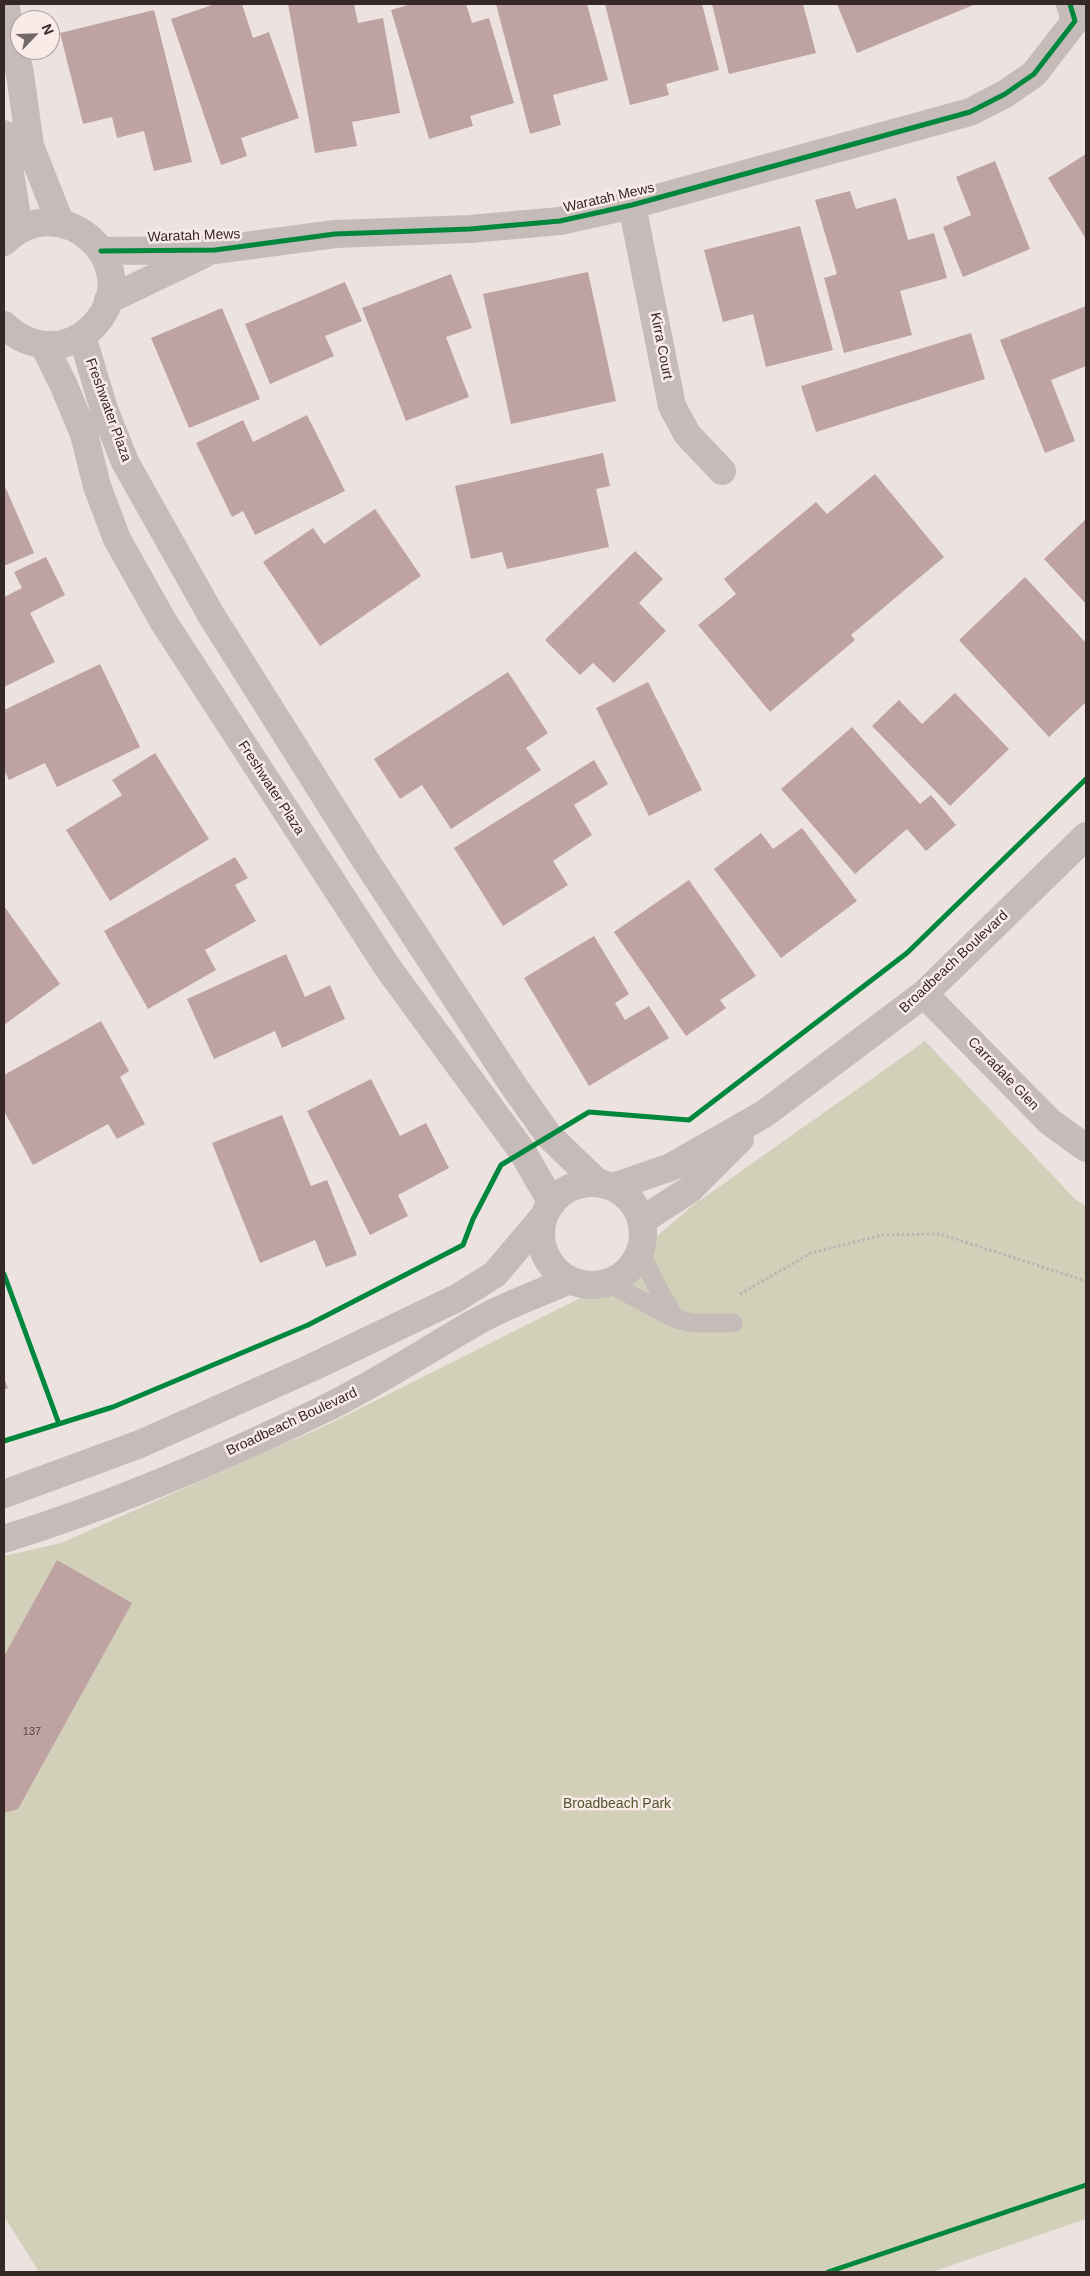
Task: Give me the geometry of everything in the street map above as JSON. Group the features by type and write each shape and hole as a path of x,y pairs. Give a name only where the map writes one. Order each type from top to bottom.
{"street":[{"path":"5,4 20,74 30,146 60,222"},
{"name":"Waratah Mews","path":"101,251 215,250 335,234 470,229 560,221 632,205 970,112 1005,94 1034,74 1073,12"},
{"path":"4,134 11,236 38,223 60,222 83,232 101,251 110,275 108,300 99,320 82,336 64,344 44,345 23,339 4,326"},
{"name":"Kirra Court","path":"632,205 672,406 687,434 722,471"},
{"name":"Waratah Mews","path":"108,300 170,269 215,250"},
{"name":"Freshwater Plaza","path":"82,336 104,409 125,462 211,615 358,849 513,1086 549,1136 605,1185"},
{"name":"Freshwater Plaza","path":"44,345 84,434 97,486 117,539 163,621 388,968 522,1151 548,1209"},
{"name":"Broadbeach Boulevard","path":"605,1185 671,1167 764,1114 924,994 1086,836"},
{"name":"Carradale Glen","path":"924,994 1050,1122 1086,1148"},
{"name":"Broadbeach Boulevard","path":"641,1221 689,1190 764,1114"},
{"path":"4,1494 140,1444 313,1367 457,1298 495,1274 548,1209 568,1188 582,1184 605,1185 630,1201 641,1221 643,1236 640,1251 634,1263 625,1273 608,1283 586,1285 569,1280 556,1270 546,1256 541,1241 548,1209"},
{"name":"Broadbeach Boulevard","path":"4,1538 51,1524 156,1484 323,1410 397,1370 478,1321 569,1280"}],"lane":[{"path":"640,1251 676,1319"},
{"path":"608,1283 676,1319 692,1323 733,1323"}],"path":[{"path":"737,1296 811,1253 882,1235 940,1234 1086,1281"}],"green space":[{"name":"Broadbeach Park","path":"925,1041 1076,1200 1086,1206 1086,2219 932,2272 39,2272 4,2216 4,1556 61,1543 329,1424 592,1292 692,1206"}],"building":[{"path":"215,4 242,4 253,38 269,32 299,118 241,138 247,156 221,165 171,19"},
{"path":"288,4 354,4 358,23 383,18 400,113 352,122 357,146 315,153"},
{"path":"411,4 466,4 472,23 489,18 514,103 470,116 473,126 429,139 391,10"},
{"path":"496,4 587,4 608,80 553,95 561,125 530,134"},
{"path":"605,4 702,4 719,70 666,84 669,95 630,105"},
{"path":"712,4 803,4 816,53 729,74"},
{"path":"837,4 976,4 857,53"},
{"path":"154,10 192,162 154,171 144,131 117,138 112,117 83,124 60,33"},
{"path":"1086,154 1086,239 1048,178"},
{"path":"995,161 1030,249 963,277 943,227 971,215 956,177"},
{"path":"850,191 856,209 896,198 908,240 934,233 947,278 900,291 912,335 844,353 824,278 837,274 815,200"},
{"path":"800,226 833,350 766,367 753,314 723,322 704,250"},
{"path":"588,272 616,401 511,424 483,294"},
{"path":"451,274 472,328 446,337 469,397 406,421 362,308"},
{"path":"345,282 362,321 325,336 334,356 270,384 245,324"},
{"path":"1086,306 1086,366 1051,380 1075,441 1045,453 1000,340"},
{"path":"222,308 260,399 189,428 151,338"},
{"path":"971,333 985,379 816,432 801,386"},
{"path":"307,415 345,491 255,535 243,511 232,517 196,443 243,420 253,442"},
{"path":"603,453 610,486 596,489 609,547 507,569 502,552 471,559 455,486"},
{"path":"875,474 944,557 851,635 855,640 770,712 698,625 736,594 724,579 816,502 827,514"},
{"path":"4,484 34,553 4,566"},
{"path":"375,509 421,576 320,646 263,562 313,528 324,544"},
{"path":"1086,519 1086,604 1044,559"},
{"path":"635,551 663,579 639,603 666,631 614,683 593,663 580,675 545,640"},
{"path":"46,557 65,595 30,613 55,662 4,687 4,597 22,588 14,572"},
{"path":"1025,577 1086,643 1086,702 1049,737 959,640"},
{"path":"100,664 140,747 57,787 45,763 9,780 4,770 4,710"},
{"path":"508,672 548,733 526,748 541,770 451,829 422,785 400,799 374,759"},
{"path":"648,682 702,790 649,816 596,708"},
{"path":"955,693 1009,749 950,806 872,726 899,700 922,724"},
{"path":"852,727 920,804 931,795 956,825 926,851 907,829 855,874 781,789"},
{"path":"155,753 209,839 110,901 66,830 122,795 112,780"},
{"path":"594,760 608,784 574,805 592,835 553,861 568,885 503,926 454,848"},
{"path":"802,828 857,901 781,958 714,869 761,833 773,849"},
{"path":"235,857 248,878 235,885 256,921 205,950 216,970 148,1009 104,931"},
{"path":"689,880 756,976 720,1000 726,1008 686,1036 614,932"},
{"path":"4,906 60,984 4,1025"},
{"path":"594,936 629,994 615,1003 625,1020 649,1006 669,1038 589,1086 524,978"},
{"path":"286,954 305,997 330,985 345,1019 282,1048 275,1031 214,1059 187,999"},
{"path":"101,1021 129,1071 120,1077 145,1124 117,1139 108,1124 33,1165 4,1111 4,1075"},
{"path":"371,1079 400,1136 426,1123 449,1168 398,1195 408,1216 370,1235 307,1111"},
{"path":"282,1115 311,1186 327,1180 357,1255 326,1267 315,1240 260,1263 212,1143"},
{"path":"4,1378 8,1388 4,1390"},
{"path":"57,1560 132,1603 18,1809 4,1813 4,1656"}],"cycle path":[{"path":"101,251 215,250 335,234 470,229 560,221 632,205 970,112 1005,94 1034,74 1075,21 1070,4"},
{"path":"4,1441 113,1407 308,1325 463,1245 473,1219 501,1165 589,1112 689,1120 907,953 1086,779"},
{"path":"4,1274 59,1424"},
{"path":"828,2272 1086,2185"}]}
